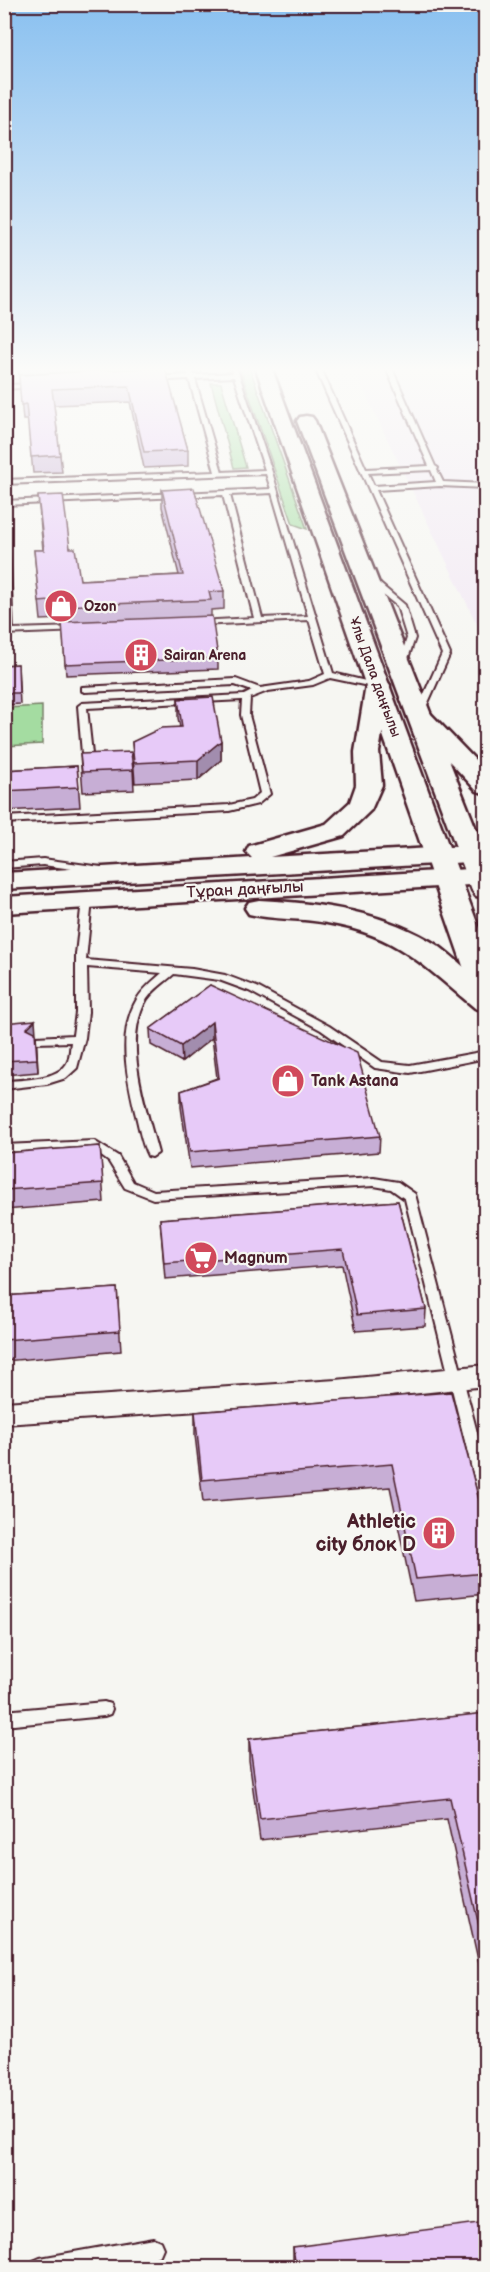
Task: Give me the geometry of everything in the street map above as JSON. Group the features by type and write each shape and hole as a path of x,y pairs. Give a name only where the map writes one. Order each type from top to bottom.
{"main road":[{"name":"Ұлы Дала даңғылы","path":"301,472 486,989"},
{"name":"Ұлы Дала даңғылы","path":"326,472 419,715 482,870"},
{"path":"192,870 335,830 351,817 362,805 369,785 367,752 378,685"},
{"path":"419,715 486,786"},
{"name":"Тұран даңғылы","path":"4,905 174,895 442,867"},
{"name":"Тұран даңғылы","path":"4,881 192,870 442,867 482,870"},
{"path":"174,895 226,905 320,913 372,926 430,954 486,1002"}],"street":[{"path":"4,1413 324,1391 486,1375"}],"lane":[{"path":"4,482 267,472"},
{"path":"268,472 329,675"},
{"path":"364,472 446,654 419,715"},
{"path":"436,472 440,484"},
{"path":"372,488 440,484 486,486"},
{"path":"4,503 274,491"},
{"path":"226,494 259,621"},
{"path":"4,523 7,632 92,628"},
{"path":"187,624 311,618"},
{"path":"87,754 82,706 246,697 257,690 307,684 321,681 329,675 378,685"},
{"path":"85,689 236,682 257,690"},
{"path":"4,820 229,808 255,802 265,794 245,715 246,697"},
{"path":"4,865 42,862 126,874"},
{"path":"4,1084 42,1081 62,1075 73,1065 82,1012 81,963 87,900"},
{"path":"81,963 208,974 253,989 325,1028 379,1065 410,1069 486,1054"},
{"path":"152,1153 129,1055 134,1023 141,1001 172,970"},
{"path":"36,1040 79,1038"},
{"path":"4,1149 94,1145 114,1159 129,1185 153,1195 374,1182 394,1185 411,1197 486,1498"},
{"path":"4,1719 104,1709"},
{"path":"40,2268 153,2248"}],"shaded area":[{"path":"403,472 485,472 485,641"}],"green space":[{"path":"275,472 287,472 307,529 293,524"},
{"path":"42,706 42,744 5,746 5,708"}],"building":[{"path":"194,488 224,591 209,592 211,600 61,606 61,600 39,602 34,550 44,550 38,496 63,495 70,548 75,548 80,580 183,575 162,490"},
{"path":"212,616 218,658 65,664 62,622"},
{"path":"18,664 19,693 4,693 4,665"},
{"path":"213,697 221,741 198,760 134,763 132,742 161,728 182,727 178,699"},
{"path":"131,752 133,770 82,772 80,754"},
{"path":"77,766 79,787 4,791 4,770"},
{"name":"Tank Astana","path":"210,985 357,1053 380,1136 190,1152 181,1091 219,1078 212,1022 181,1046 150,1029"},
{"path":"35,1020 27,1028 35,1032 37,1059 4,1061 4,1023"},
{"path":"100,1146 103,1183 4,1190 4,1153"},
{"path":"398,1201 426,1309 357,1315 343,1249 164,1263 160,1219"},
{"path":"117,1288 120,1331 4,1340 4,1296"},
{"name":"Athletic city блок D","path":"451,1392 486,1527 486,1573 416,1579 392,1464 202,1480 195,1412"},
{"path":"486,1713 486,1957 450,1798 260,1819 249,1739"},
{"path":"486,2222 486,2268 296,2268 293,2247"}],"place":[{"name":"Ozon","path":"61,606"},
{"name":"Sairan Arena","path":"141,655"},
{"name":"Tank Astana","path":"288,1081"},
{"name":"Magnum","path":"201,1258"},
{"name":"Athletic city блок D","path":"439,1533"}]}
